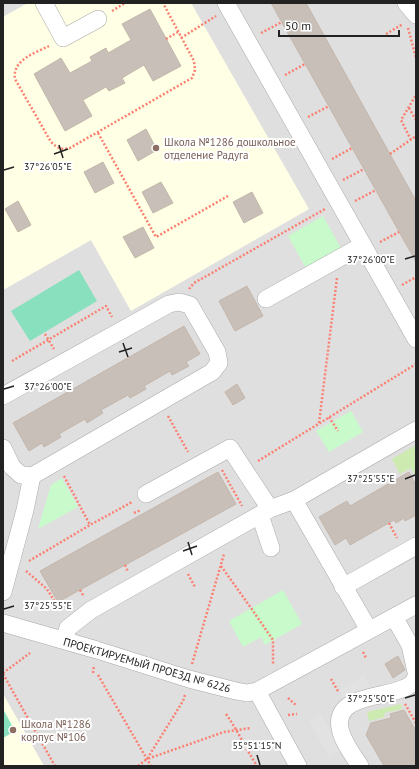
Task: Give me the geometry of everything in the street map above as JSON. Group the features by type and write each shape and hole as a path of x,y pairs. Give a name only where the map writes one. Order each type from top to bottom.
{"street":[{"path":"44,3 63,38 98,19"},
{"path":"406,3 411,18"},
{"path":"223,8 370,244 416,339"},
{"path":"266,299 340,258 370,244"},
{"path":"3,396 169,304 179,302 190,305 217,352 219,363 212,372 32,476 21,475 12,467 3,448"},
{"path":"64,640 68,628 91,610 260,514 294,500 416,430"},
{"path":"146,494 230,448 244,469 271,548"},
{"path":"3,592 15,565 32,476"},
{"path":"294,500 369,630"},
{"path":"344,586 416,546"},
{"name":"ПРОЕКТИРУЕМЫЙ ПРОЕЗД № 6226","path":"3,623 64,640 189,679 247,693 257,691 416,605"},
{"path":"394,617 410,646 416,672"},
{"path":"360,766 342,736 340,728 343,712 350,704 358,700 410,686 414,682 416,676"},
{"path":"257,691 298,766"}],"path":[{"path":"63,38 20,62 15,70 15,78 50,142 60,149 70,148 98,133 192,78 195,70 194,61 163,3"},
{"path":"181,38 223,8"},
{"path":"411,18 416,58"},
{"path":"259,34 282,22"},
{"path":"166,39 178,32"},
{"path":"283,76 305,64"},
{"path":"411,140 401,120 416,95"},
{"path":"306,118 329,106"},
{"path":"408,108 416,120"},
{"path":"98,133 156,237 228,196"},
{"path":"390,154 416,136"},
{"path":"330,160 352,148"},
{"path":"342,181 364,169"},
{"path":"354,202 376,190"},
{"path":"179,302 194,283 329,206"},
{"path":"370,244 399,232"},
{"path":"319,423 340,258"},
{"path":"401,286 416,277"},
{"path":"12,361 106,306 120,331"},
{"path":"244,469 416,364"},
{"path":"160,402 196,466"},
{"path":"329,417 338,431"},
{"path":"215,456 260,514"},
{"path":"56,463 90,525"},
{"path":"83,616 71,608 57,605 47,589 15,565 146,494"},
{"path":"191,667 192,659 231,531"},
{"path":"221,566 273,640 273,661"},
{"path":"362,651 366,658"},
{"path":"30,653 3,673 55,766"},
{"path":"98,675 151,766"},
{"path":"331,679 333,683"},
{"path":"147,759 183,701 186,690"},
{"path":"397,690 416,723"},
{"path":"288,698 298,706"},
{"path":"226,714 237,730 244,746 256,766"},
{"path":"286,716 296,714"},
{"path":"138,766 147,759 224,732 251,728"}],"shaded area":[{"path":"3,3 28,3 3,17"},
{"name":"Школа №1286 дошкольное отделение Радуга","path":"28,3 191,3 309,209 131,311 91,240 3,290 3,17"},
{"path":"191,3 416,3 416,766 44,766 3,694 3,290 91,240 131,310 308,209"},
{"path":"364,676 370,688 345,702 339,690"},
{"name":"Школа №1286 корпус №106","path":"3,694 44,766 3,766"},
{"path":"321,715 341,750 329,757 309,721"}],"green space":[{"path":"323,216 342,250 307,270 288,236"},
{"path":"79,270 97,301 30,341 11,311"},
{"path":"351,411 363,432 329,452 316,431"},
{"path":"416,445 416,477 411,468 400,474 392,459"},
{"path":"62,478 78,507 38,529 51,485"},
{"path":"283,590 302,624 265,645 261,637 243,647 229,621"},
{"path":"401,704 402,709 384,713 385,717 369,721 367,712"},
{"path":"3,709 15,731 3,738"}],"building":[{"path":"271,3 306,3 416,201 416,262"},
{"path":"150,9 181,66 153,81 144,65 122,78 125,83 109,91 106,87 83,100 92,116 65,131 34,74 61,58 70,73 92,61 90,57 106,48 108,53 131,40 122,24"},
{"path":"146,129 157,150 138,161 127,140"},
{"path":"103,162 114,183 95,193 84,172"},
{"path":"161,182 173,203 153,213 142,192"},
{"path":"252,192 263,213 244,223 233,202"},
{"path":"18,201 31,225 18,232 5,209"},
{"path":"143,227 154,248 135,258 123,237"},
{"path":"247,286 263,316 235,331 219,301"},
{"path":"184,326 200,354 186,362 189,366 172,375 170,371 144,386 146,389 130,398 128,395 101,410 103,413 87,423 85,419 59,434 61,437 44,447 42,443 29,451 13,423"},
{"path":"237,384 245,398 233,405 225,392"},
{"path":"218,472 236,504 58,602 40,571"},
{"path":"409,472 416,485 416,515 405,521 404,518 396,523 394,520 350,545 346,538 335,545 319,517 347,501 350,506"},
{"path":"398,656 405,670 393,678 385,664"},
{"path":"404,710 416,731 416,766 384,766 366,735 371,723 391,718 390,714"}],"place":[{"name":"Школа №1286 дошкольное отделение Радуга","path":"156,148"},
{"name":"Школа №1286 корпус №106","path":"13,730"}]}
